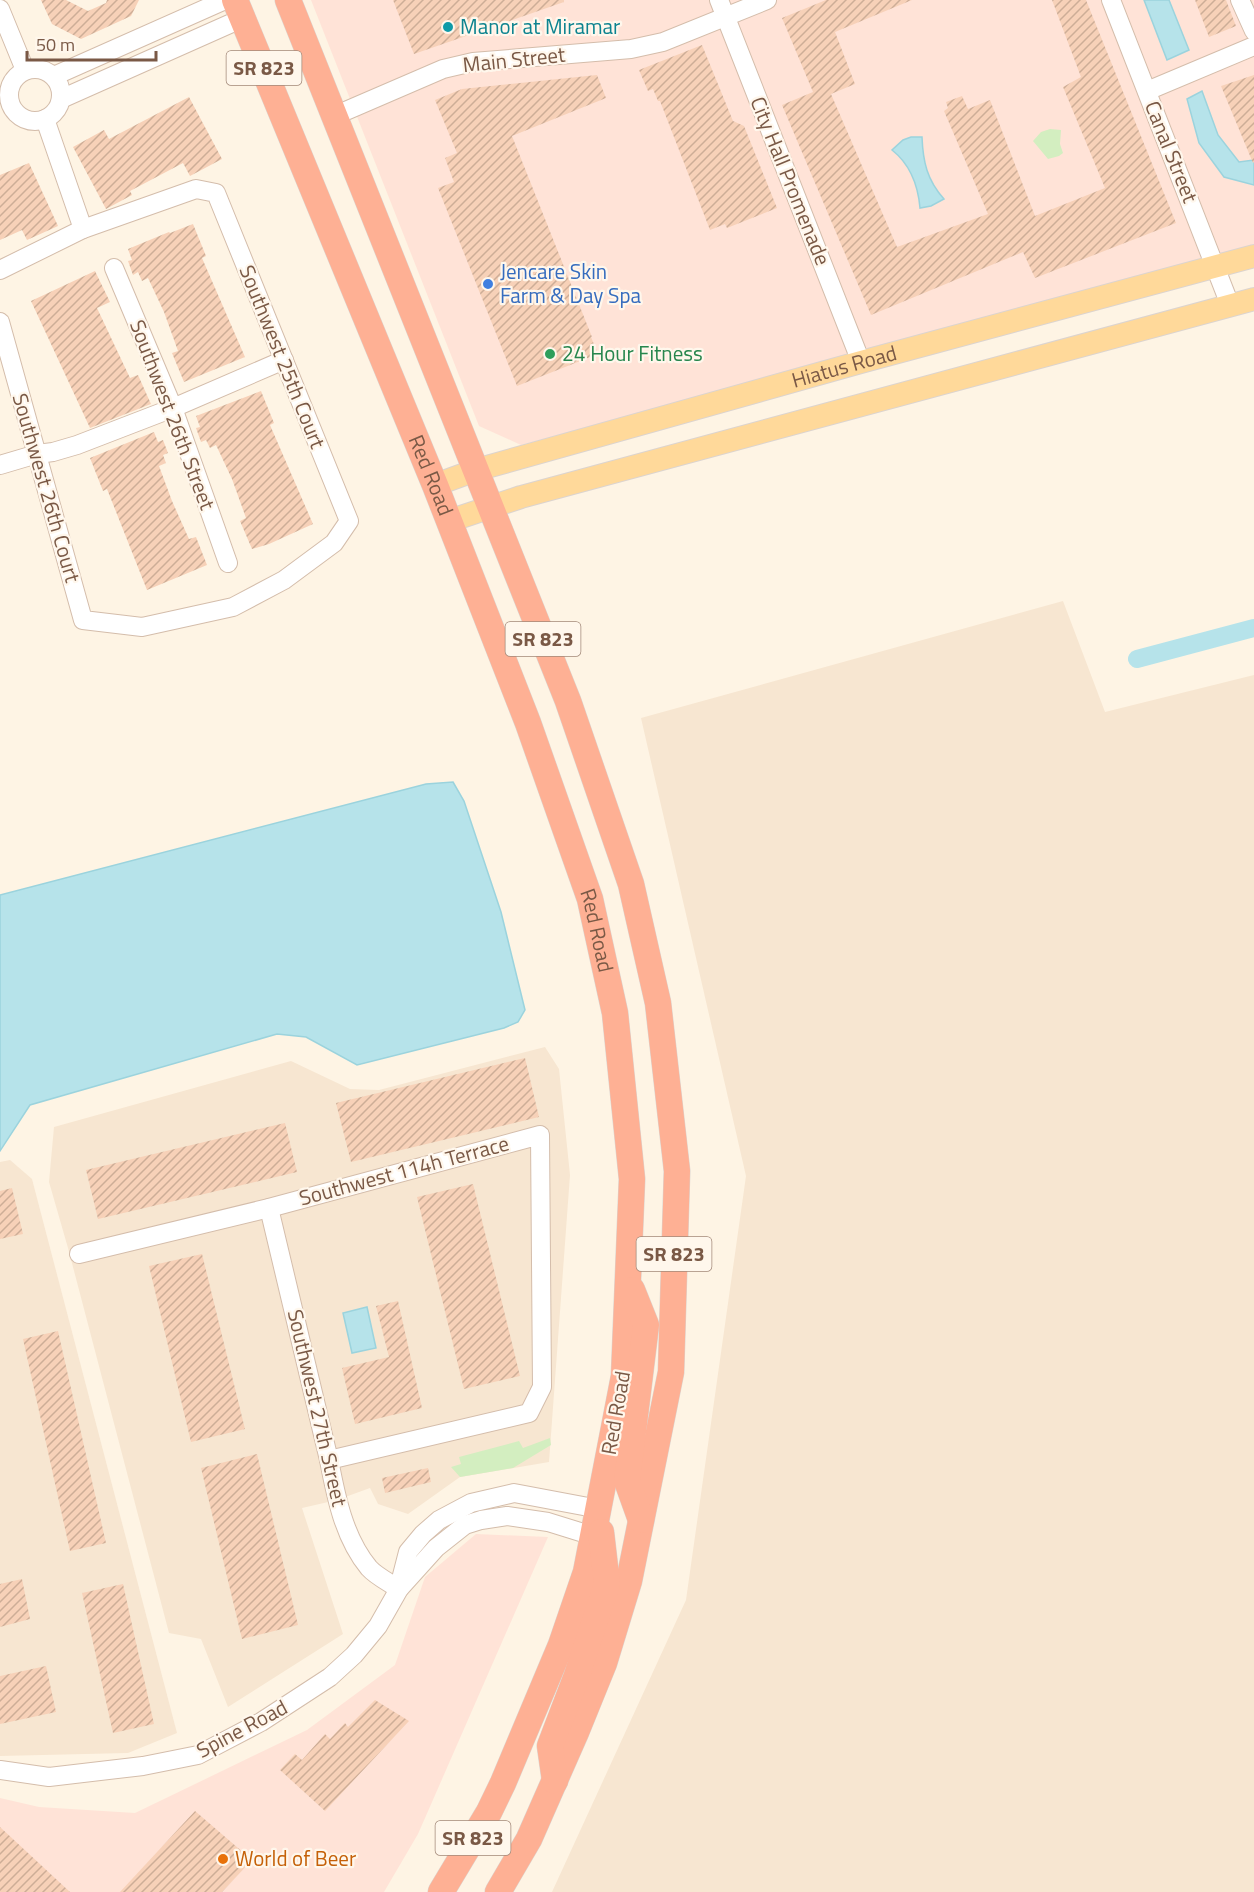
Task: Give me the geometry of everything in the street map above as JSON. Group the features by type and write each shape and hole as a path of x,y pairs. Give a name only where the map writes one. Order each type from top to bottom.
{"highway":[{"name":"Red Road","path":"288,0 568,701 631,884 658,1003 676,1171 672,1372 629,1581 604,1663 529,1839 498,1892"},
{"name":"Red Road","path":"234,6 435,485 528,723 590,898 615,1013 632,1179 624,1376 599,1509 586,1572 561,1645 489,1812 441,1892"},
{"path":"628,1282 646,1325 627,1481 641,1522"},
{"path":"555,1782 549,1746 576,1678 607,1584 599,1509"}],"main road":[{"name":"Hiatus Road","path":"435,485 476,470 861,362 1254,256"},
{"name":"Hiatus Road","path":"449,521 490,507 1254,299"}],"street":[{"name":"City Hall Promenade","path":"718,0 861,362"},
{"name":"Main Street","path":"334,116 443,69 473,62 632,49 663,42 767,0"},
{"name":"Canal Street","path":"1111,0 1230,305"},
{"path":"1240,0 1254,31"},
{"path":"54,76 234,6"},
{"path":"61,99 234,6"},
{"path":"0,9 26,70"},
{"path":"1147,91 1254,46"},
{"path":"40,69 54,76 60,87 61,99 56,111 45,119 28,120 21,117 10,104 9,88 18,74 26,70 40,69"},
{"path":"0,270 83,230 45,119"},
{"name":"Southwest 25th Court","path":"83,230 196,189 216,193 349,521 333,543 284,580 233,607 142,627 83,620"},
{"name":"Southwest 26th Street","path":"114,268 173,408 228,563"},
{"name":"Southwest 26th Court","path":"0,322 83,620"},
{"path":"0,465 37,453 53,452 77,445 173,408 284,360"},
{"name":"Southwest 114h Terrace","path":"80,1254 269,1208 540,1135 542,1387 529,1413 329,1460"},
{"name":"Southwest 27th Street","path":"269,1208 337,1500 350,1538 369,1569 399,1589"},
{"name":"Spine Road","path":"399,1589 408,1552 423,1534 439,1520 471,1503 514,1493 599,1509"},
{"name":"Spine Road","path":"0,1770 49,1777 143,1766 198,1755 261,1722 330,1677 354,1655 378,1626 399,1589 449,1536 465,1526 481,1520 507,1516 526,1518 593,1536"}],"shaded area":[{"path":"311,0 1254,0 1254,247 521,445 479,426"},
{"path":"1063,601 1105,712 1254,675 1254,1892 552,1892 686,1600 746,1176 641,718"},
{"path":"545,1047 559,1069 570,1175 549,1462 460,1477 408,1514 378,1504 370,1488 337,1500 302,1508 343,1634 228,1707 201,1639 169,1633 49,1182 54,1127 291,1061 350,1089 379,1090"},
{"path":"10,1160 32,1179 177,1733 128,1753 0,1756 0,1162"},
{"path":"476,1534 548,1537 418,1834 384,1892 0,1892 0,1798 39,1807 135,1813 307,1730 395,1665 425,1577"}],"green space":[{"path":"1050,129 1061,130 1060,144 1063,153 1048,159 1033,141 1041,132"},
{"path":"550,1438 551,1445 513,1468 460,1477 451,1467 461,1464 459,1457 519,1441 523,1448"}],"water":[{"path":"1144,0 1169,0 1189,50 1167,60"},
{"path":"1202,91 1218,135 1239,162 1254,160 1254,185 1224,177 1199,143 1187,99"},
{"path":"922,137 927,170 944,199 931,206 920,208 909,169 892,150 903,140"},
{"path":"453,782 464,801 501,912 525,1010 518,1022 504,1028 357,1065 306,1037 277,1034 30,1105 0,1151 0,895 426,784"},
{"path":"367,1307 376,1348 352,1353 343,1313"}],"building":[{"path":"41,0 66,0 88,11 106,3 107,0 139,0 131,16 81,39 52,24"},
{"name":"Manor at Miramar","path":"393,0 564,0 564,2 414,54"},
{"path":"826,0 912,0 835,32 855,84 831,94 897,247 988,214 944,111 948,108 946,102 962,96 968,109 990,100 1035,216 1105,188 1063,87 1081,77 1052,0 1086,0 1176,223 1035,278 1023,252 871,315 782,105 813,92 782,18"},
{"path":"1195,0 1226,0 1236,26 1209,37"},
{"path":"702,45 733,121 744,126 777,208 727,228 725,224 710,230 660,101 653,89 648,91 639,70"},
{"path":"597,75 606,98 512,136 598,354 517,386 438,188 454,182 445,158 457,153 435,100 462,89"},
{"path":"1254,75 1254,162 1253,163 1221,86"},
{"path":"189,97 222,159 190,176 183,163 130,191 132,195 106,209 73,147 104,130 109,139"},
{"path":"29,163 58,226 27,240 22,230 0,240 0,175"},
{"path":"193,224 206,256 202,258 245,357 184,382 172,353 178,351 164,312 148,278 142,281 138,272 133,275 128,261 132,260 128,249"},
{"path":"95,271 110,302 97,308 130,378 138,375 151,404 90,428 31,301"},
{"path":"261,391 274,423 270,425 313,524 269,544 252,549 240,521 246,518 232,479 216,445 210,448 206,440 201,442 196,428 200,427 196,416"},
{"path":"154,432 158,442 163,440 168,453 163,455 166,463 159,466 172,501 189,539 196,537 207,565 147,590 107,489 103,491 90,458"},
{"path":"525,1058 539,1117 351,1162 336,1103"},
{"path":"285,1123 297,1172 98,1219 86,1170"},
{"path":"473,1184 520,1376 464,1389 417,1197"},
{"path":"12,1188 23,1234 0,1239 0,1191"},
{"path":"202,1254 245,1429 191,1442 149,1266"},
{"path":"398,1301 422,1408 355,1424 342,1368 389,1357 376,1306"},
{"path":"58,1331 106,1543 70,1551 23,1339"},
{"path":"257,1454 298,1625 242,1639 201,1468"},
{"path":"428,1468 431,1482 385,1493 382,1478"},
{"path":"22,1579 30,1619 0,1627 0,1584"},
{"path":"123,1584 154,1724 113,1733 82,1593"},
{"path":"46,1666 56,1712 0,1724 0,1676"},
{"path":"375,1700 409,1721 325,1811 280,1770 295,1754 302,1760 325,1734 330,1739 345,1723 348,1727"},
{"path":"195,1811 252,1860 222,1892 120,1892"},
{"path":"0,1827 70,1892 0,1892"}],"waterway":[{"path":"1137,659 1254,628"}],"place":[{"name":"Manor at Miramar","path":"448,27"},
{"name":"Jencare Skin Farm & Day Spa","path":"488,284"},
{"name":"24 Hour Fitness","path":"550,354"},
{"name":"World of Beer","path":"223,1859"}]}
